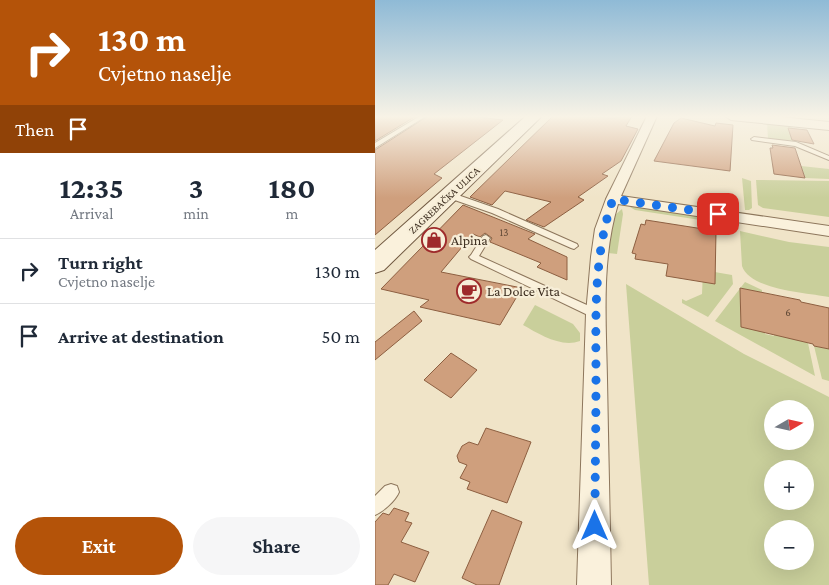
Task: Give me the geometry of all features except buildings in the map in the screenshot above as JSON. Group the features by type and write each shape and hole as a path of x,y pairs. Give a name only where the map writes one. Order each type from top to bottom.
{"main road":[{"name":"ZAGREBAČKA ULICA","path":"375,264 505,143"}],"street":[{"path":"595,585 599,258 603,229 613,199 639,143"},
{"path":"613,199 829,231"}],"lane":[{"path":"792,143 829,158"},
{"path":"449,195 495,211 574,246"},
{"path":"486,238 474,257 597,314"},
{"path":"375,507 391,492"}],"green space":[{"path":"801,166 829,169 829,179 805,178"},
{"path":"742,178 751,181 752,208 749,210 745,210"},
{"path":"756,180 829,181 829,217 763,208 758,205"},
{"path":"630,207 720,219 720,223 635,210"},
{"path":"622,209 623,214 617,254 608,253 615,215"},
{"path":"740,231 789,242 829,247 829,297 780,289 756,280 747,274 742,266"},
{"path":"703,270 732,275 733,284 708,317 682,303 682,299 686,301 702,294"},
{"path":"745,282 762,290 762,292 740,291 741,327 765,330 765,334 774,336 774,332 808,343 815,376 715,321"},
{"path":"626,284 744,354 829,397 829,585 649,585"},
{"path":"535,305 573,324 580,333 580,341 565,343 550,339 523,325"},
{"path":"814,346 829,349 829,381 822,379"}],"place":[{"name":"Alpina","path":"434,240"},
{"name":"La Dolce Vita","path":"469,291"}],"route":[{"path":"595,526 599,258 603,229 613,199 718,214"}]}
